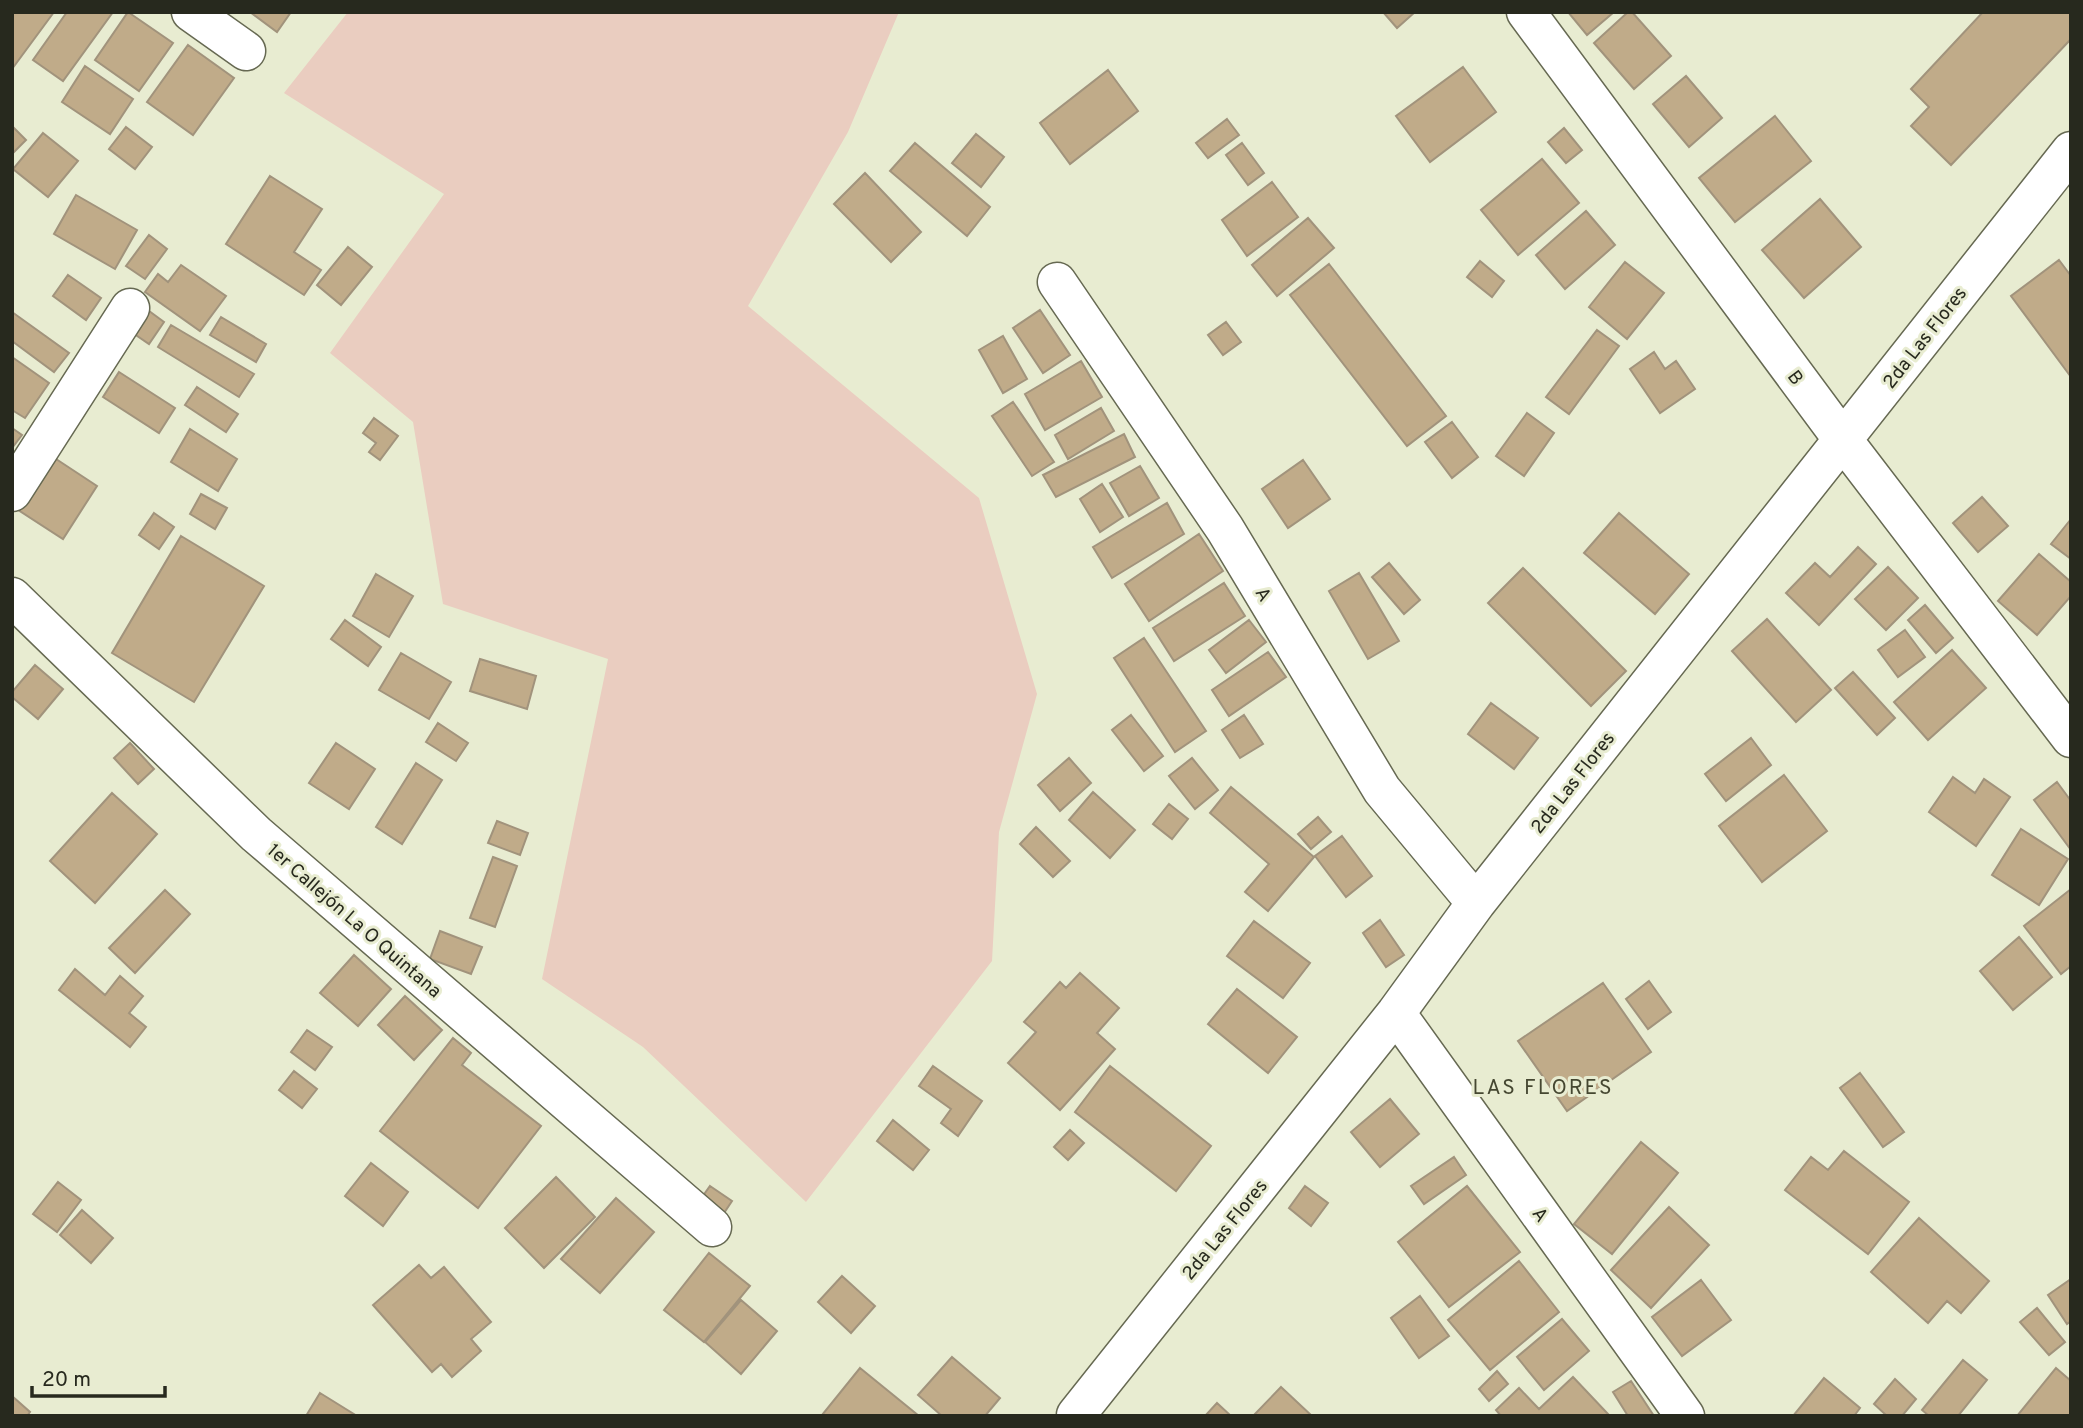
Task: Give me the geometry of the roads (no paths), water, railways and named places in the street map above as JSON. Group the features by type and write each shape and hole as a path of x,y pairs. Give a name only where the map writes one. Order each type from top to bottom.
{"street":[{"path":"191,12 246,51"},
{"name":"B","path":"1526,12 1843,440 2071,738"},
{"name":"2da Las Flores","path":"1076,1415 1396,1013 1476,903 2071,151"},
{"name":"A","path":"1057,282 1225,528 1382,790 1476,903"},
{"path":"12,492 130,308"},
{"name":"1er Callejón La O Quintana","path":"12,597 256,834 712,1227"},
{"name":"A","path":"1396,1013 1685,1416"}],"district":[{"name":"LAS FLORES","path":"1543,1087"}]}
